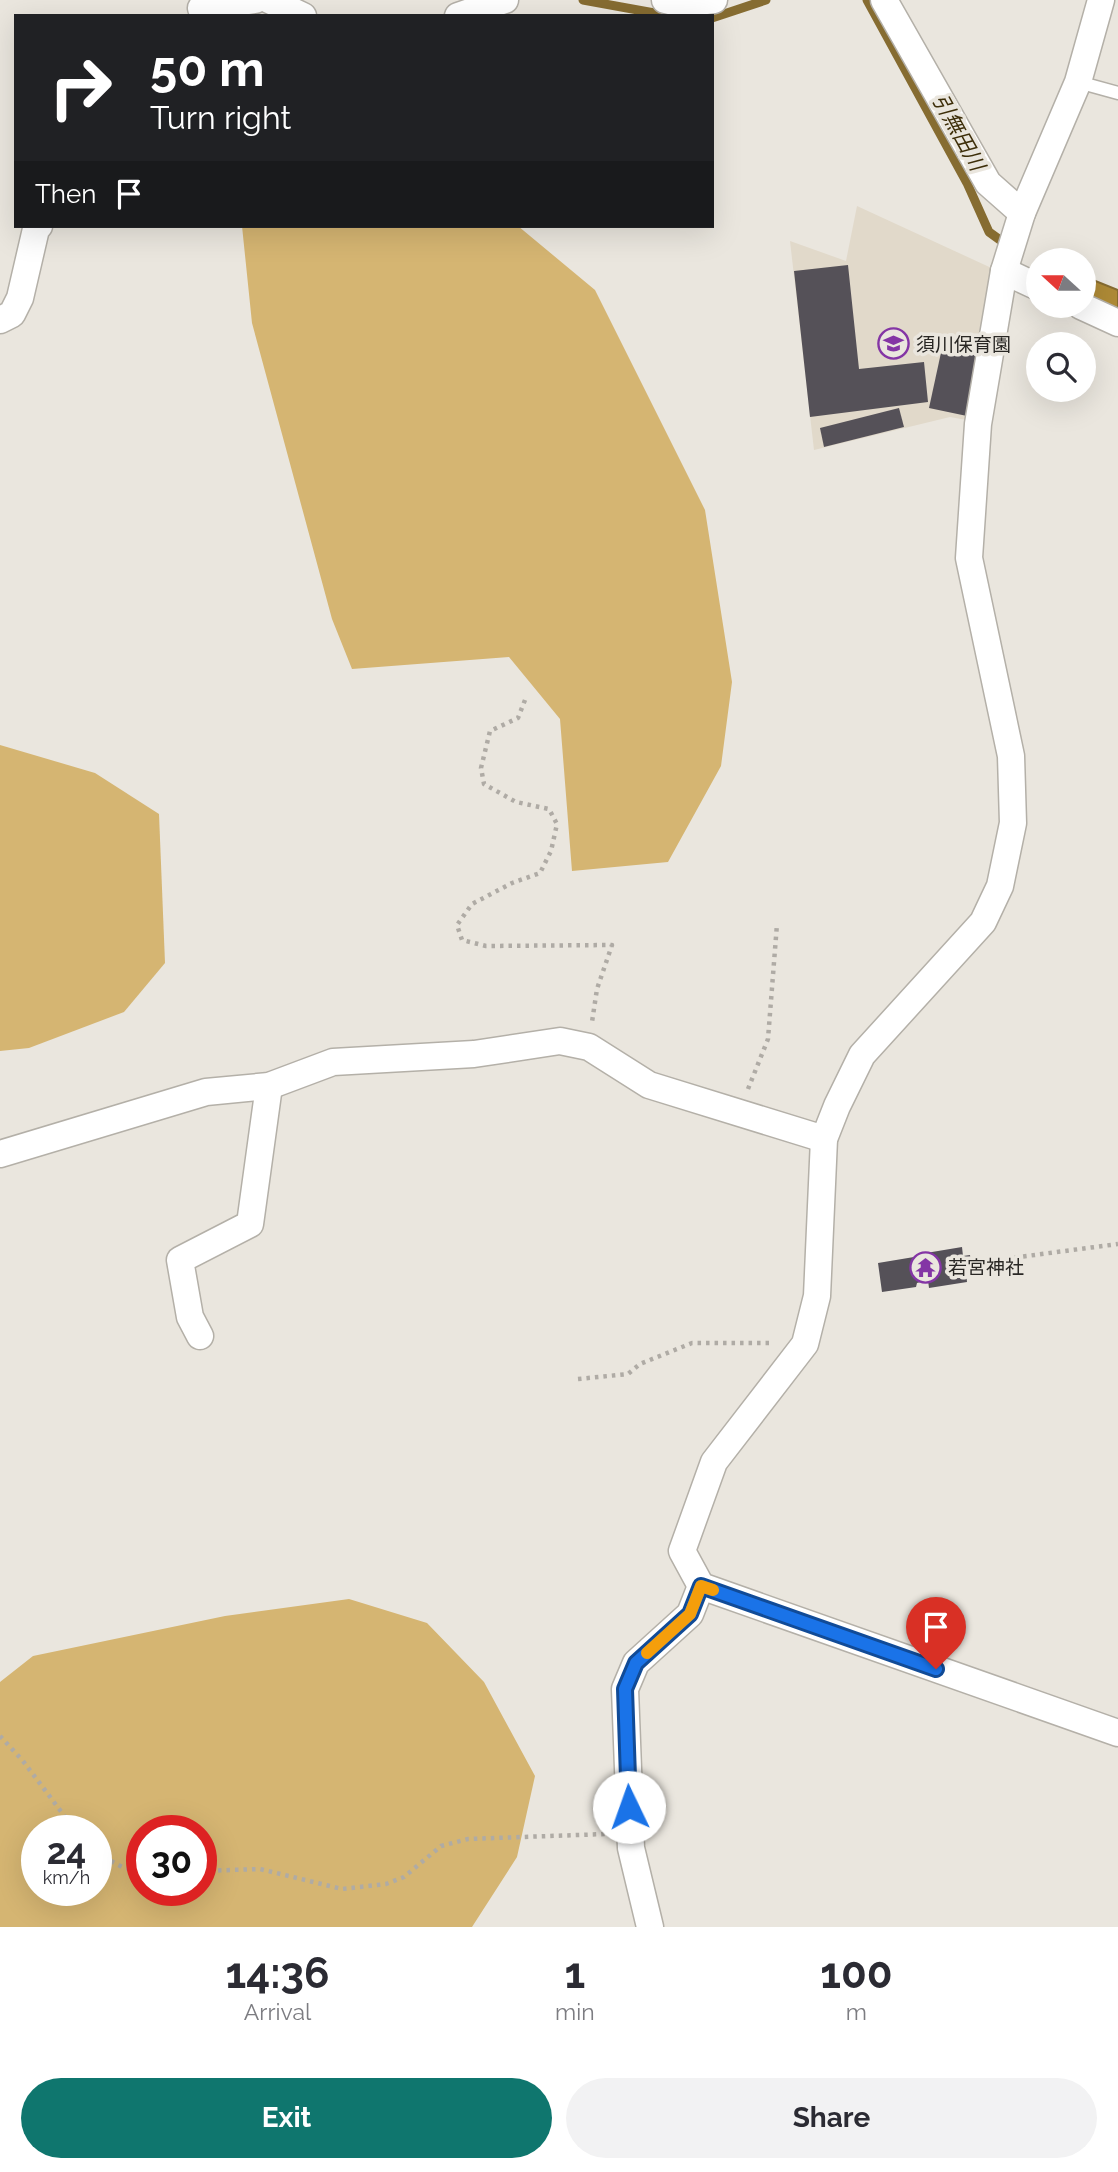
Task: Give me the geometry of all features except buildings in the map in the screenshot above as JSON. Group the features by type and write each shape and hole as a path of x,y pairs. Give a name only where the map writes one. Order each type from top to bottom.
{"street":[{"path":"199,8 255,0"},
{"path":"269,0 299,14"},
{"path":"464,14 505,0"},
{"path":"665,0 681,4 714,0"},
{"path":"884,0 988,183 1019,220"},
{"path":"1101,0 1078,82 1019,220 1006,263 978,424 969,558 1011,756 1013,823 1000,887 983,922 862,1055 836,1106 824,1139 817,1296 805,1344 714,1462 682,1551 701,1586 1118,1733"},
{"path":"0,320 12,314 20,298 37,228"},
{"path":"1006,263 1026,278"},
{"path":"1096,313 1118,323"},
{"path":"0,1154 206,1093 269,1086 332,1062 474,1054 560,1041 589,1047 649,1085 824,1139"},
{"path":"200,1336 190,1317 180,1260 250,1224 269,1086"},
{"path":"650,1927 631,1848 625,1689 636,1663 690,1614 701,1586"}],"lane":[{"path":"1078,82 1118,93"}],"path":[{"path":"525,701 518,718 490,732 481,768 484,784 516,802 549,809 557,824 551,851 540,873 512,883 472,904 457,925 461,940 486,946 612,945 597,989 589,1047"},
{"path":"738,1112 768,1039 776,925"},
{"path":"981,1262 1118,1244"},
{"path":"578,1379 628,1374 640,1364 692,1343 805,1344"},
{"path":"0,1736 23,1761 64,1815"},
{"path":"217,1870 260,1869 342,1889 386,1884 404,1877 441,1846 468,1839 610,1833 621,1810 629,1807"}],"shaded area":[{"name":"須川保育園","path":"857,206 998,271 972,421 950,417 814,450 790,241 846,261"},
{"path":"242,228 520,228 595,290 705,510 732,682 721,766 668,862 572,871 560,719 509,657 352,669 332,619 252,323"},
{"path":"1096,281 1118,290 1118,310 1096,299"},
{"path":"0,745 95,773 159,814 165,963 124,1012 29,1048 0,1051"},
{"path":"349,1599 427,1623 484,1682 535,1776 517,1857 472,1927 0,1927 0,1682 33,1656 225,1616"}],"waterway":[{"name":"引無田川","path":"583,0 660,14"},
{"name":"引無田川","path":"714,17 766,0"},
{"name":"引無田川","path":"867,0 967,183 989,232 1007,245"}],"slow traffic":[{"path":"647,1653 690,1614 701,1586 713,1590"}],"place":[{"name":"須川保育園","path":"893,344"},
{"name":"若宮神社","path":"925,1267"}],"route":[{"path":"629,1807 625,1689 636,1663 690,1614 701,1586 936,1669"}]}
